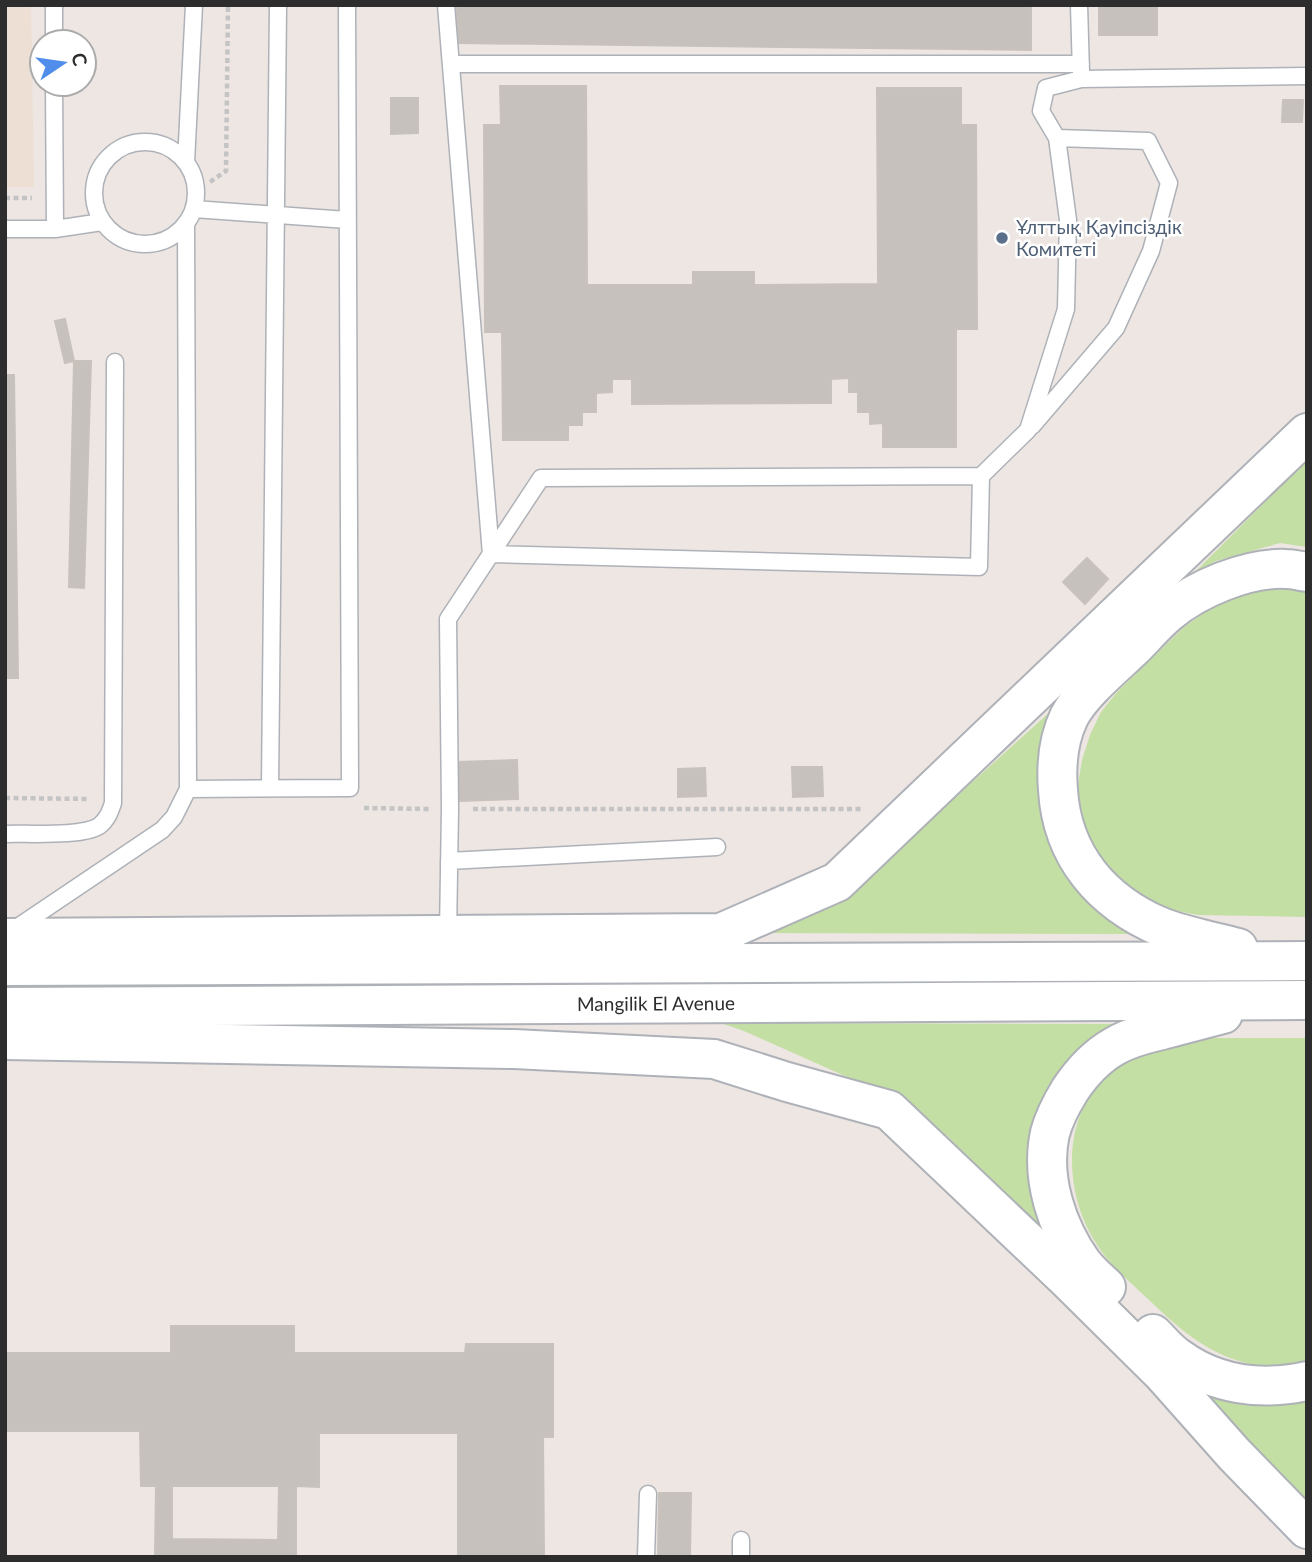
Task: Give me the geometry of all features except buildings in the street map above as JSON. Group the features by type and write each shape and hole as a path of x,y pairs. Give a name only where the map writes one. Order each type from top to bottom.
{"main road":[{"path":"5,937 721,933 837,883 1307,433"},
{"path":"1296,961 1164,928 1117,902 1096,883 1078,859 1065,832 1059,801 1057,768 1061,740 1080,699 1168,613 1198,593 1259,571 1285,569 1307,572"},
{"name":"Mangilik El Avenue","path":"5,966 1296,961"},
{"path":"1294,1000 1144,1035 1117,1044 1079,1076 1061,1104 1050,1133 1048,1163 1052,1199 1072,1247 1085,1266 1175,1355 1198,1371 1229,1382 1260,1386 1307,1381"},
{"name":"Mangilik El Avenue","path":"5,1007 1294,1000"},
{"path":"5,1040 514,1049 714,1059 889,1110 1067,1279 1162,1374 1307,1529"}],"lane":[{"path":"54,5 54,28"},
{"path":"186,162 194,5"},
{"path":"270,788 278,5"},
{"path":"188,789 350,788 347,5"},
{"path":"446,5 491,554"},
{"path":"1079,5 1081,72"},
{"path":"451,64 1307,76"},
{"path":"1028,430 1066,309 1068,220 1057,138 1041,111 1046,88 1081,72"},
{"path":"54,98 55,229"},
{"path":"448,934 448,619 541,478 981,475 1028,430 1116,328 1151,251 1169,183 1148,141 1057,138"},
{"path":"5,937 162,830 174,817 188,789 190,216 196,193 186,162 173,150 157,143 139,142 122,146 108,157 98,171 93,189 95,206 102,222 113,234 128,242 160,242 175,235 190,216"},
{"path":"190,216 275,215 348,220"},
{"path":"5,229 55,229 102,222"},
{"path":"5,834 83,832 98,826 109,815 113,803 115,362"},
{"path":"491,554 979,567 981,475"},
{"path":"448,934 449,861 717,848"},
{"path":"646,1557 648,1494"},
{"path":"741,1540 741,1557"}],"path":[{"path":"209,182 226,171 228,5"},
{"path":"5,798 97,799 113,803"},
{"path":"361,808 872,810"}],"shaded area":[{"path":"5,5 31,5 31,28 28,28 28,98 33,98 34,187 5,187"}],"green space":[{"path":"1307,460 1307,547 1280,543 1216,561 1192,575"},
{"path":"1290,589 1307,593 1307,917 1198,915 1162,908 1115,881 1087,840 1080,814 1078,785 1090,735 1101,712 1117,692 1184,627 1208,610 1236,597 1262,590"},
{"path":"1072,692 1043,793 1138,934 755,933 867,877"},
{"path":"721,1023 1128,1024 1058,1079 1056,1245 946,1135 874,1089"},
{"path":"1204,1038 1307,1038 1307,1360 1281,1366 1242,1362 1224,1356 1192,1337 1119,1271 1099,1248 1084,1221 1077,1201 1072,1159 1074,1138 1079,1117 1088,1098 1104,1078 1134,1057"},
{"path":"1190,1389 1307,1398 1307,1514"}],"place":[{"name":"Ұлттық Қауіпсіздік Комитеті","path":"1002,238"}]}
